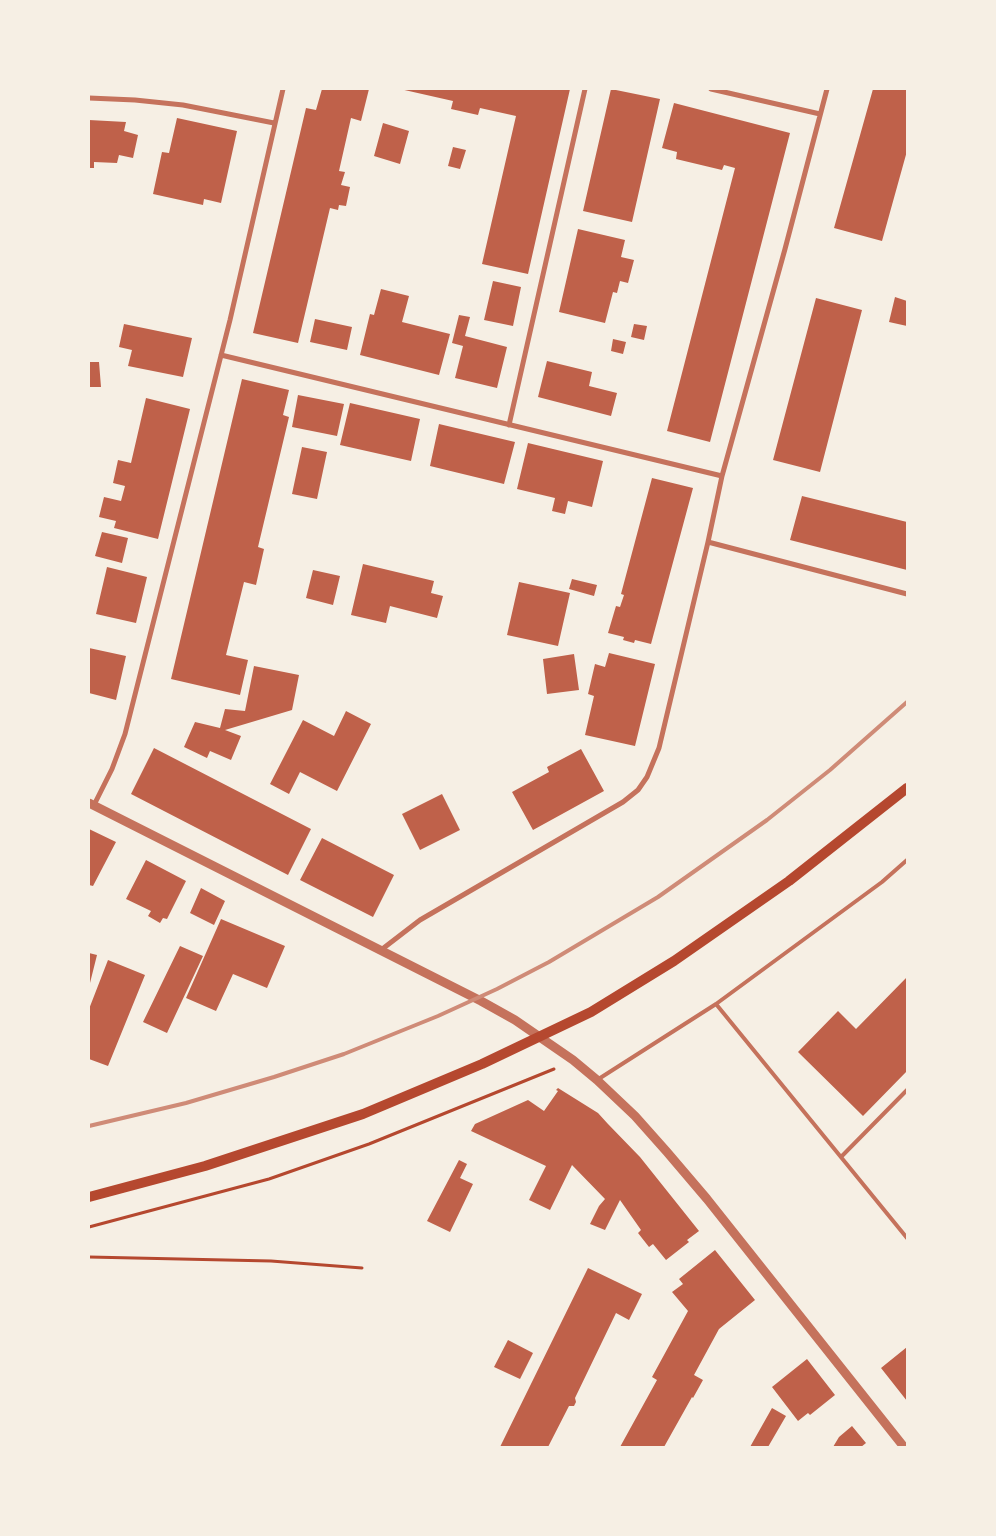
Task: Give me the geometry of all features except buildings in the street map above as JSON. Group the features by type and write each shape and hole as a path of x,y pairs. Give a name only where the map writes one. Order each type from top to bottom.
{"main road":[{"path":"89,1196 205,1166 363,1114 482,1064 591,1012 674,961 781,887 907,788"}],"street":[{"path":"282,89 220,355 126,734 112,769 91,804 440,979 515,1020 597,1080 635,1116 707,1199 899,1445"},
{"path":"509,425 585,89"},
{"path":"711,89 820,114"},
{"path":"381,950 420,920 623,802 638,790 647,777 658,748 722,476 827,89"},
{"path":"89,98 183,105 274,123"},
{"path":"220,355 722,476"},
{"path":"708,542 907,594"}],"lane":[{"path":"597,1080 716,1004 882,882 907,860"},
{"path":"716,1004 907,1238"},
{"path":"841,1157 907,1090"}],"path":[{"path":"89,1227 278,1176 369,1144 569,1058"},
{"path":"89,1257 271,1261 362,1268"}],"railway":[{"path":"89,1126 186,1103 344,1054 438,1016 497,989 549,962 658,897 767,820 830,770 907,702"}]}
